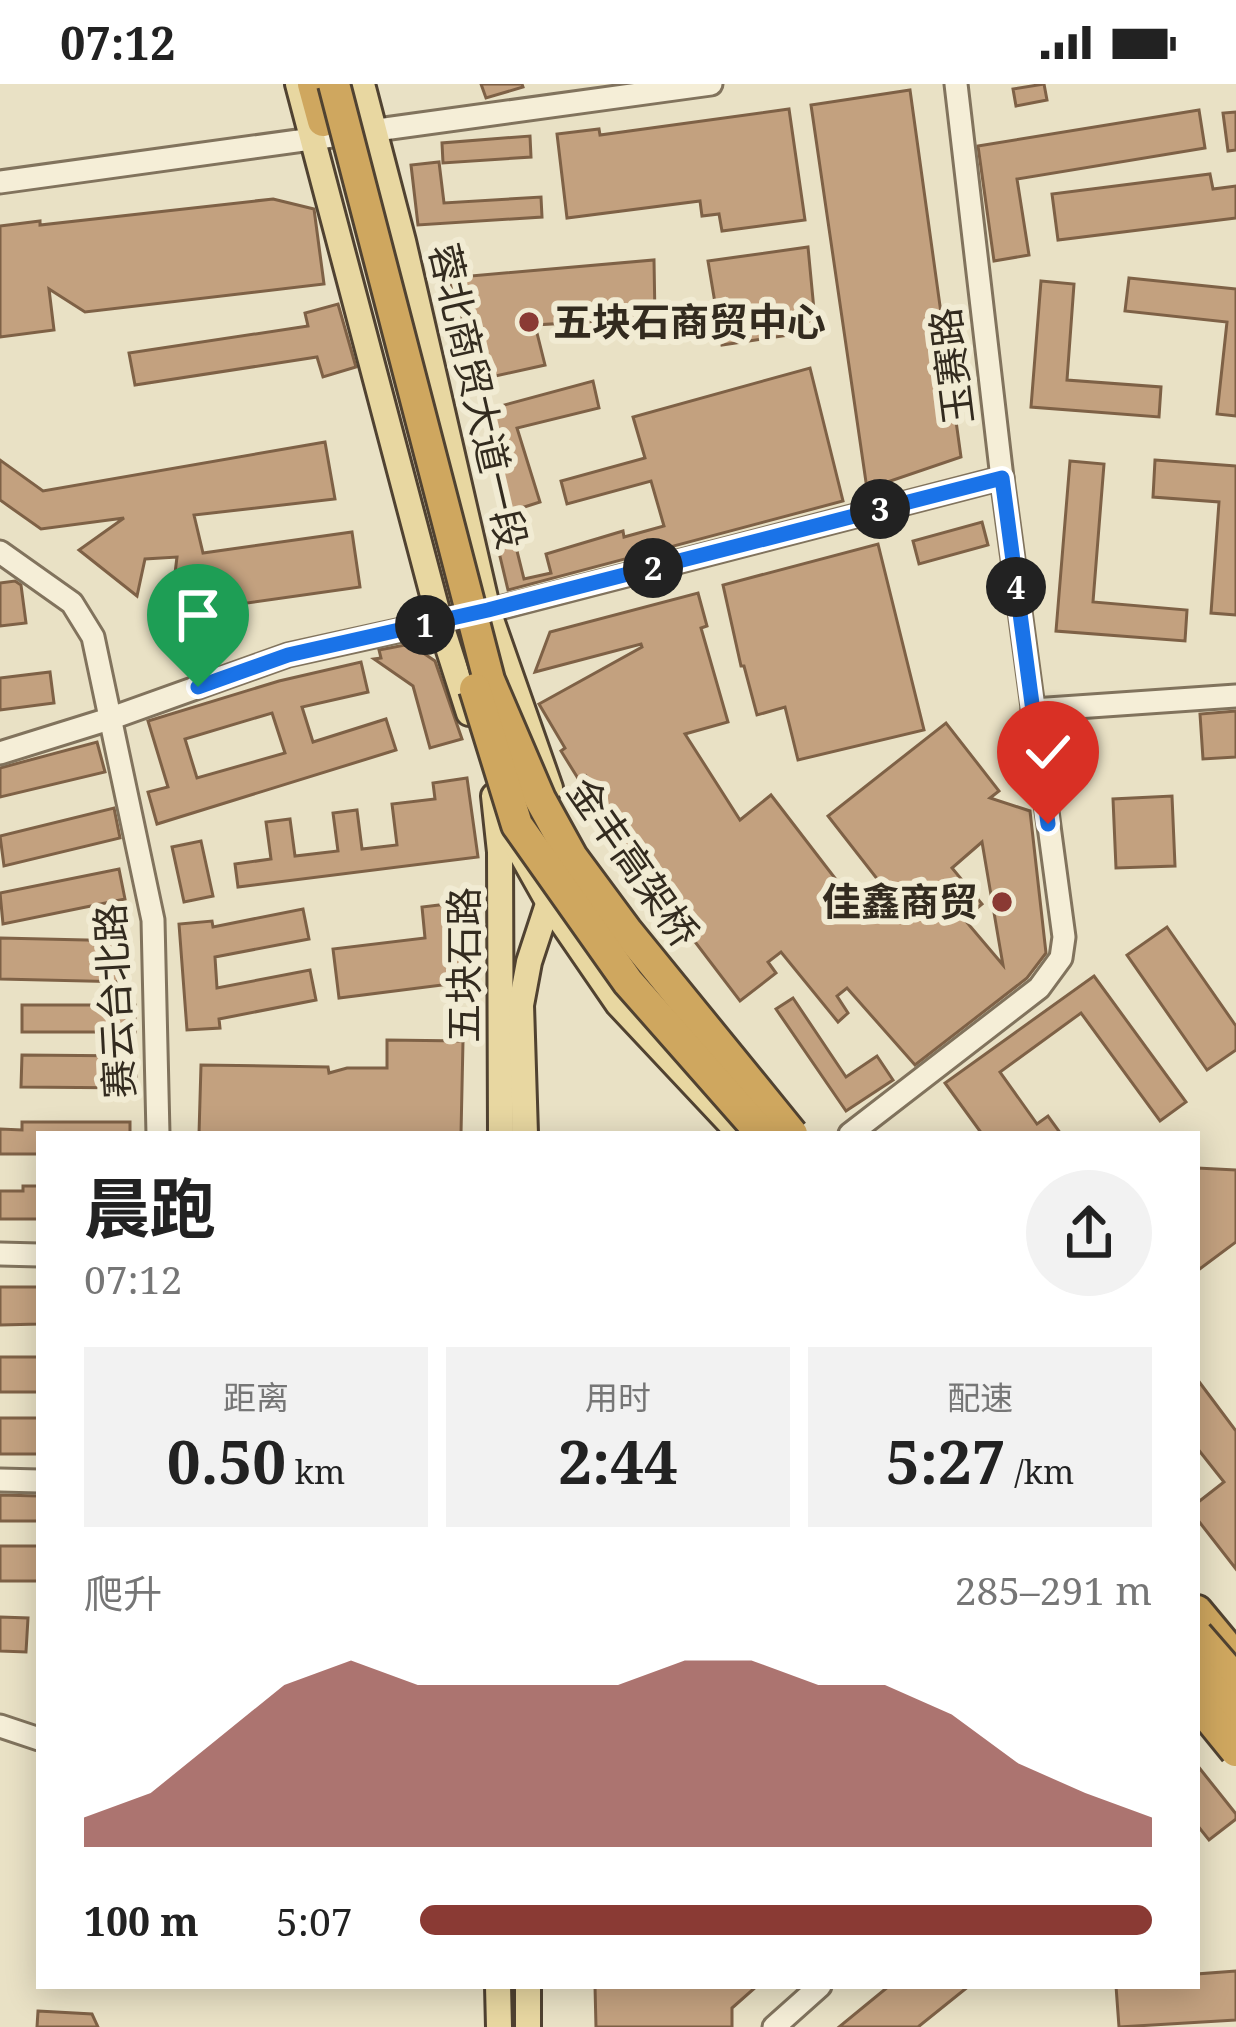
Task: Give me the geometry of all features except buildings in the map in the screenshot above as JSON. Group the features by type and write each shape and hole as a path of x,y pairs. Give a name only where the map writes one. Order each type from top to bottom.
{"highway":[{"path":"314,84 318,130 462,610"},
{"name":"蓉北商贸大道一段","path":"334,84 462,610"},
{"name":"金丰高架桥","path":"462,610 517,825 628,982 759,1131"},
{"name":"金丰高架桥","path":"462,610 540,800 572,857 790,1131"},
{"path":"1200,1615 1236,1658"},
{"path":"1200,1634 1236,1676"},
{"path":"1200,1695 1236,1718"},
{"path":"1200,1696 1236,1751"}],"main road":[{"path":"298,84 318,130"},
{"name":"蓉北商贸大道一段","path":"362,84 375,130 494,796 550,905 618,1004 737,1131"},
{"name":"蓉北商贸大道一段","path":"462,610 574,848 806,1131"},
{"name":"五块石路","path":"494,796 500,852 500,1131"},
{"name":"五块石路","path":"525,1131 521,1005 529,962 550,905 559,809"},
{"path":"1200,1695 1236,1728"},
{"path":"498,1989 499,2027"},
{"path":"528,1989 528,2027"}],"street":[{"path":"0,182 318,130 375,130 711,84"},
{"name":"玉赛路","path":"854,1131 1039,988 1061,958 1064,937 1002,478 956,84"},
{"path":"0,752 288,655 1002,478"},
{"name":"赛云台北路","path":"0,552 72,603 93,637 153,920 158,1131"},
{"path":"1033,710 1236,696"},
{"path":"0,1254 36,1255"},
{"path":"0,1480 36,1481"},
{"path":"1200,1694 1236,1676"},
{"path":"0,1726 36,1738"},
{"path":"774,2027 817,1989"}],"place":[{"name":"五块石商贸中心","path":"529,322"},
{"name":"佳鑫商贸","path":"1002,902"}],"route":[{"path":"198,687 288,655 488,610 1002,478 1048,824"}]}
